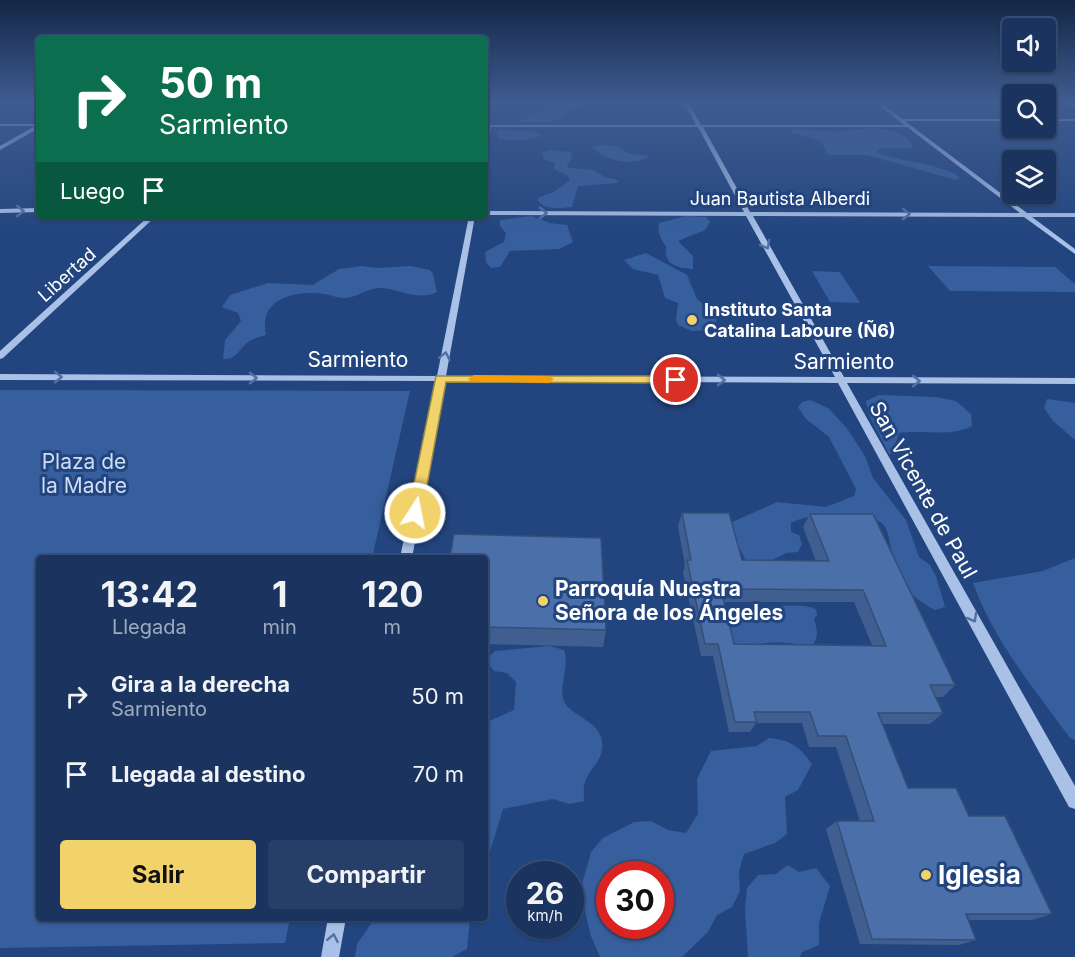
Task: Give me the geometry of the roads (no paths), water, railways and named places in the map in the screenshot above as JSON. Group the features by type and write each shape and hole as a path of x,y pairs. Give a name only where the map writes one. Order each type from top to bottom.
{"street":[{"name":"San Vicente de Paul","path":"711,147 1075,801"},
{"path":"935,147 1075,252"},
{"path":"0,211 36,210"},
{"name":"Juan Bautista Alberdi","path":"488,213 1075,214"},
{"name":"Libertad","path":"0,356 150,219"},
{"path":"407,555 471,219"},
{"name":"Sarmiento","path":"0,377 1075,381"},
{"path":"330,957 336,921"}],"place":[{"name":"Instituto Santa Catalina Laboure (Ñ6)","path":"692,320"},
{"name":"Parroquía Nuestra Señora de los Ángeles","path":"543,601"},
{"name":"Iglesia","path":"926,875"}],"park label":[{"name":"Plaza de la Madre","path":"84,474"}]}
